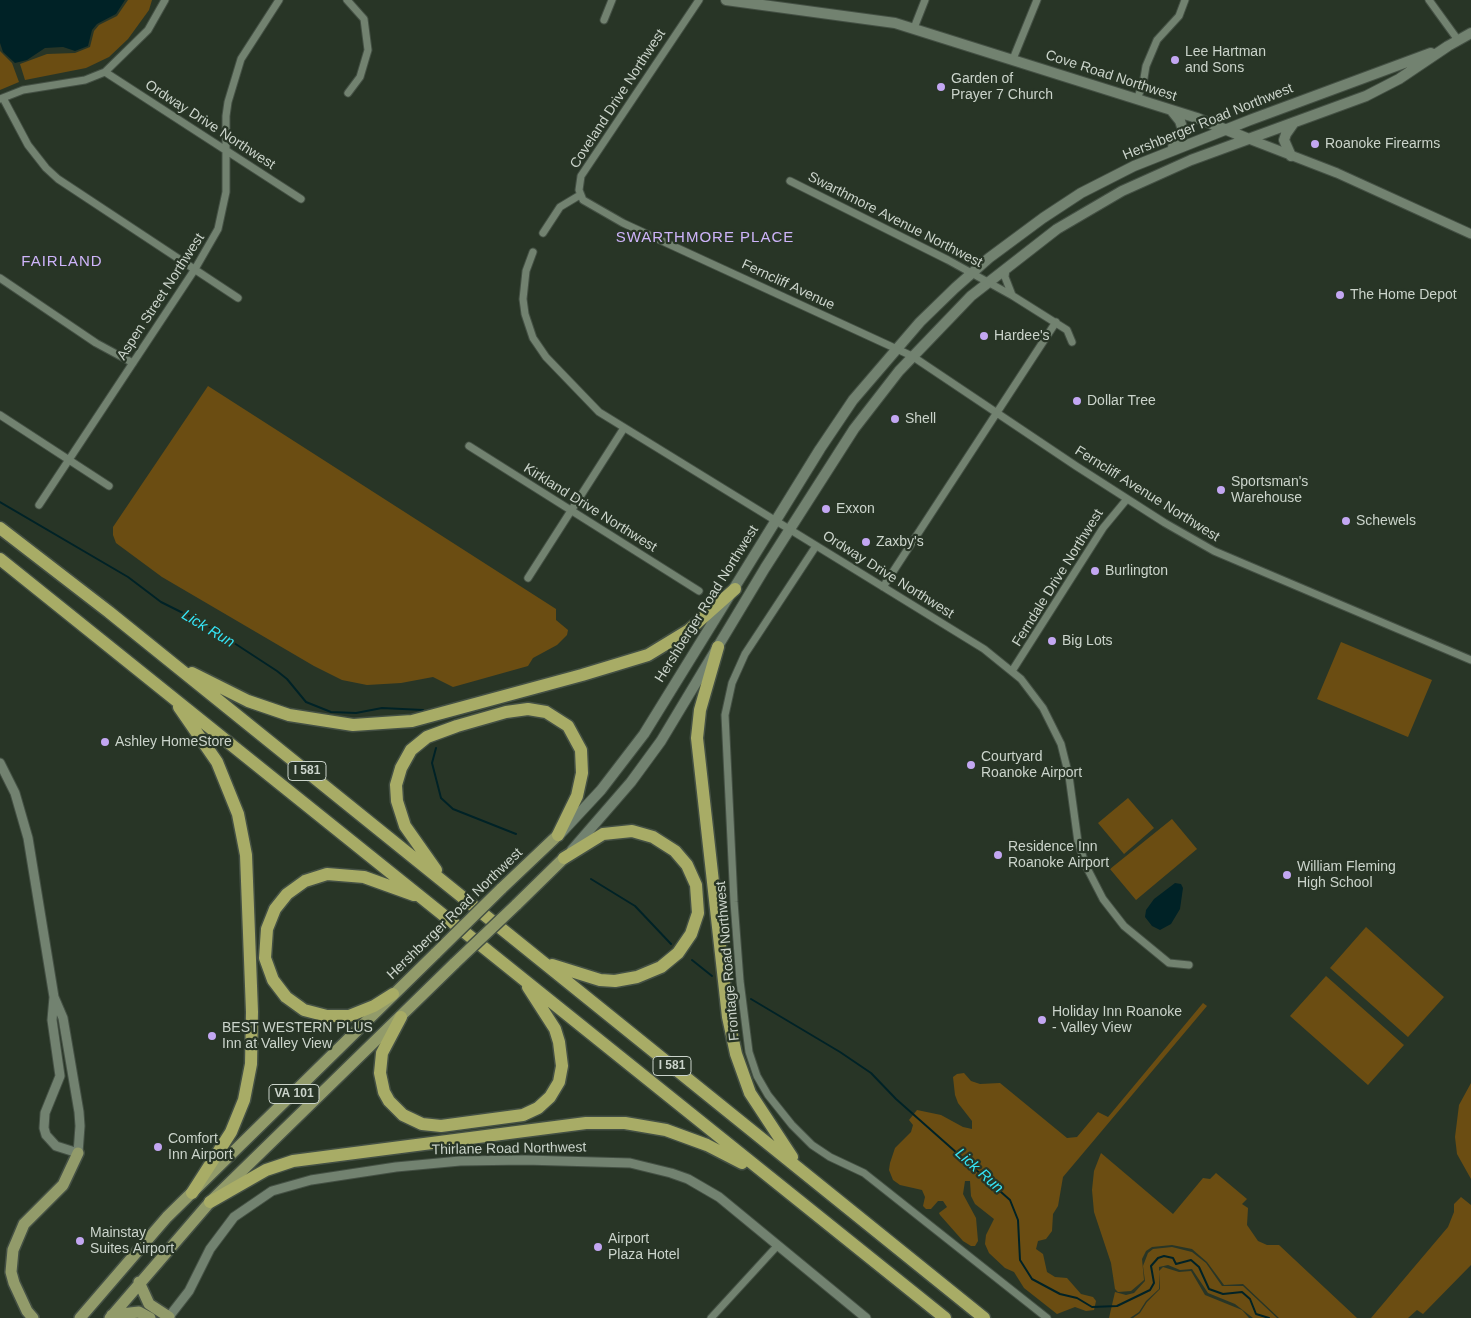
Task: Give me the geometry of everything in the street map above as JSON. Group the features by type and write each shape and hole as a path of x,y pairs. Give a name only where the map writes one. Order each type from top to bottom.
{"highway":[{"name":"I 581","path":"0,528 445,882 984,1318"},
{"name":"I 581","path":"0,558 944,1318"},
{"path":"169,661 248,700 289,715 335,724 398,723 461,709 648,654 689,630 734,589"},
{"path":"718,647 700,710 697,738 731,1037 750,1093 800,1170"},
{"path":"165,689 217,762 238,814 246,856 252,1043 248,1084 244,1100 231,1132 192,1193"},
{"path":"445,882 405,826 396,792 398,776 406,758 420,742 435,733 518,710 546,712 562,720 578,740 583,760 578,796 558,835"},
{"path":"542,962 583,977 600,980 615,981 637,978 661,967 678,953 692,934 698,913 696,885 687,865 675,851 653,837 632,832 603,834 564,858"},
{"path":"394,994 374,1006 349,1016 326,1016 304,1010 286,997 273,980 266,958 266,929 275,909 287,894 305,881 326,874 364,877 426,900"},
{"path":"401,1016 382,1054 380,1073 384,1092 392,1105 403,1115 422,1124 441,1126 511,1117 530,1112 546,1102 555,1091 561,1075 562,1056 554,1029 521,977"},
{"path":"210,1202 266,1170 301,1159 586,1123 625,1123 666,1130 707,1144 765,1174"}],"main road":[{"name":"Cove Road Northwest","path":"726,0 879,19 914,28 1172,110 1249,139"},
{"name":"Hershberger Road Northwest","path":"111,1316 210,1202 564,858 631,782 661,741 789,529 854,429 912,356 988,282 1057,229 1122,191 1191,160 1293,124 1386,86 1471,33"},
{"name":"Hershberger Road Northwest","path":"80,1318 156,1229 558,835 601,790 639,740 842,415 896,348 920,322 972,273 1016,236 1081,193 1168,151 1448,46"},
{"path":"1168,151 1178,144 1183,135 1180,121 1172,110"},
{"path":"1291,156 1284,140 1293,124"},
{"path":"33,1318 27,1311 14,1283 11,1266 13,1250 24,1224 63,1185 78,1152"},
{"path":"139,1282 149,1304 169,1318"},
{"path":"111,1316 139,1312 150,1318"}],"street":[{"path":"165,0 148,30 105,72 85,80 23,90 1,98 28,145 52,174 238,298"},
{"name":"Aspen Street Northwest","path":"39,505 195,269 218,229 222,218 226,192 226,116 234,78 248,48 279,0"},
{"path":"347,0 364,19 368,50 360,78 348,93"},
{"path":"604,20 612,0"},
{"name":"Coveland Drive Northwest","path":"580,195 582,176 698,0"},
{"path":"914,28 925,0"},
{"path":"1013,59 1037,0"},
{"path":"1137,100 1146,66 1157,40 1179,16 1185,0"},
{"path":"1429,0 1458,40"},
{"name":"Ordway Drive Northwest","path":"105,72 301,199"},
{"name":"Cove Road Northwest","path":"1249,139 1337,173 1471,234"},
{"name":"Swarthmore Avenue Northwest","path":"790,181 988,282 1056,322 1067,330 1072,342"},
{"path":"543,233 560,207 580,195"},
{"name":"Ferncliff Avenue","path":"580,195 594,208 623,224 881,341"},
{"name":"Ordway Drive Northwest","path":"533,252 526,271 523,299 533,338 546,357 588,402 624,428 984,649 1012,671 1043,708 1060,744 1069,776 1078,842 1086,866 1103,899 1124,926 1169,963 1189,965"},
{"path":"1006,268 1005,277 1012,296"},
{"path":"0,278 96,343 133,363"},
{"path":"883,588 995,412 1056,322"},
{"name":"Ferncliff Avenue Northwest","path":"881,341 912,356 1127,498 1214,551 1471,660"},
{"path":"0,415 109,486"},
{"path":"528,578 624,428"},
{"name":"Kirkland Drive Northwest","path":"469,446 699,591"},
{"name":"Ferndale Drive Northwest","path":"1012,671 1106,523 1127,498"},
{"name":"Frontage Road Northwest","path":"816,546 745,654 732,683 725,715 734,902 741,990 749,1052 757,1076 768,1095 792,1125 812,1144 830,1157 864,1173 1047,1318"},
{"path":"0,763 15,793 28,838 54,997 63,1018 79,1112 78,1152 56,1146 46,1135 44,1128 45,1113 60,1076 52,1020 54,997"},
{"name":"Thirlane Road Northwest","path":"169,1318 189,1291 217,1239 234,1217 256,1200 286,1186 396,1166 460,1161 525,1160 609,1162 651,1167 704,1187 866,1318"},
{"path":"711,1318 778,1245"}],"shaded area":[{"path":"128,0 152,0 149,10 128,39 109,57 86,68 25,80 20,64 47,54 75,53 90,47 94,31 99,25 117,16"},
{"path":"0,51 12,63 19,82 0,90"},
{"path":"208,386 556,609 556,620 568,630 567,635 557,645 533,658 528,666 453,687 433,677 401,683 367,685 342,680 314,666 162,577 116,543 113,527"},
{"path":"1341,642 1432,680 1408,737 1317,699"},
{"path":"1128,798 1154,828 1124,854 1098,823"},
{"path":"1172,819 1197,849 1136,900 1110,869"},
{"path":"1366,927 1444,997 1408,1037 1330,968"},
{"path":"1326,976 1404,1045 1368,1085 1290,1016"},
{"path":"1203,1003 1207,1006 1063,1177 1058,1206 1053,1214 1052,1231 1046,1239 1038,1241 1036,1249 1043,1254 1047,1272 1055,1277 1067,1278 1081,1294 1093,1297 1096,1301 1094,1310 1086,1311 1075,1307 1057,1314 1024,1288 1014,1272 1005,1268 989,1253 985,1244 986,1235 994,1219 975,1204 971,1196 970,1181 965,1181 963,1194 976,1218 978,1241 975,1246 971,1246 963,1241 940,1215 939,1213 947,1207 943,1201 938,1201 931,1209 926,1209 923,1206 925,1197 922,1190 900,1185 893,1180 889,1170 895,1148 911,1132 913,1125 909,1120 917,1110 941,1115 963,1127 972,1129 972,1121 958,1103 955,1095 953,1077 957,1074 964,1073 971,1081 980,1084 1000,1083 1067,1138 1077,1137 1098,1112 1108,1117"},
{"path":"1471,1083 1471,1179 1457,1154 1455,1137 1459,1105"},
{"path":"1101,1153 1173,1214 1203,1178 1210,1179 1216,1173 1247,1199 1242,1204 1248,1208 1247,1225 1258,1241 1267,1245 1279,1245 1357,1318 1279,1318 1243,1284 1224,1285 1207,1262 1192,1249 1172,1245 1152,1247 1146,1251 1142,1259 1144,1280 1131,1291 1118,1292 1115,1289 1111,1263 1094,1212 1092,1190 1094,1171"},
{"path":"1461,1197 1471,1205 1471,1265 1423,1314 1417,1310 1408,1318 1371,1318 1448,1227 1454,1212 1454,1204"},
{"path":"1172,1247 1192,1252 1206,1263 1222,1286 1243,1286 1277,1318 1253,1318 1235,1304 1208,1293 1192,1269 1180,1270 1168,1265 1159,1267 1159,1289 1146,1301 1139,1312 1130,1318 1109,1318 1115,1292 1126,1295 1134,1293 1145,1281 1143,1266 1148,1253 1153,1249"},
{"path":"1163,1267 1179,1272 1191,1271 1205,1295 1242,1310 1249,1318 1133,1318 1140,1313 1147,1302 1160,1289 1159,1271"}],"water":[{"path":"0,0 125,0 116,14 97,24 92,30 88,46 75,51 63,47 45,48 27,60 15,63 3,52 0,43"},
{"path":"1175,883 1181,884 1183,888 1180,909 1171,924 1160,930 1152,926 1145,917 1146,910 1154,899"}],"waterway":[{"name":"Lick Run","path":"0,502 128,577 161,602 205,624 277,671 287,679 306,702 331,712 356,713 382,708 423,710"},
{"name":"Lick Run","path":"436,748 432,763 441,798 453,809 516,834"},
{"name":"Lick Run","path":"591,879 635,906 671,944"},
{"name":"Lick Run","path":"692,960 712,976"},
{"name":"Lick Run","path":"751,999 840,1052 871,1073 896,1099 1010,1200 1018,1220 1020,1260 1032,1279 1060,1294 1077,1298 1092,1307 1117,1306 1150,1290 1154,1283 1151,1266 1158,1258 1164,1256 1173,1258 1176,1264 1191,1260 1199,1267 1209,1289 1223,1294 1242,1292 1250,1299 1256,1314 1269,1318"}],"place":[{"name":"Lee Hartman and Sons","path":"1175,60"},
{"name":"Garden of Prayer 7 Church","path":"941,87"},
{"name":"Roanoke Firearms","path":"1315,144"},
{"name":"The Home Depot","path":"1340,295"},
{"name":"Hardee's","path":"984,336"},
{"name":"Dollar Tree","path":"1077,401"},
{"name":"Shell","path":"895,419"},
{"name":"Sportsman's Warehouse","path":"1221,490"},
{"name":"Exxon","path":"826,509"},
{"name":"Schewels","path":"1346,521"},
{"name":"Zaxby's","path":"866,542"},
{"name":"Burlington","path":"1095,571"},
{"name":"Big Lots","path":"1052,641"},
{"name":"Ashley HomeStore","path":"105,742"},
{"name":"Courtyard Roanoke Airport","path":"971,765"},
{"name":"Residence Inn Roanoke Airport","path":"998,855"},
{"name":"William Fleming High School","path":"1287,875"},
{"name":"Holiday Inn Roanoke - Valley View","path":"1042,1020"},
{"name":"BEST WESTERN PLUS Inn at Valley View","path":"212,1036"},
{"name":"Comfort Inn Airport","path":"158,1147"},
{"name":"Mainstay Suites Airport","path":"80,1241"},
{"name":"Airport Plaza Hotel","path":"598,1247"}],"district":[{"name":"SWARTHMORE PLACE","path":"705,238"},
{"name":"FAIRLAND","path":"62,262"}]}
